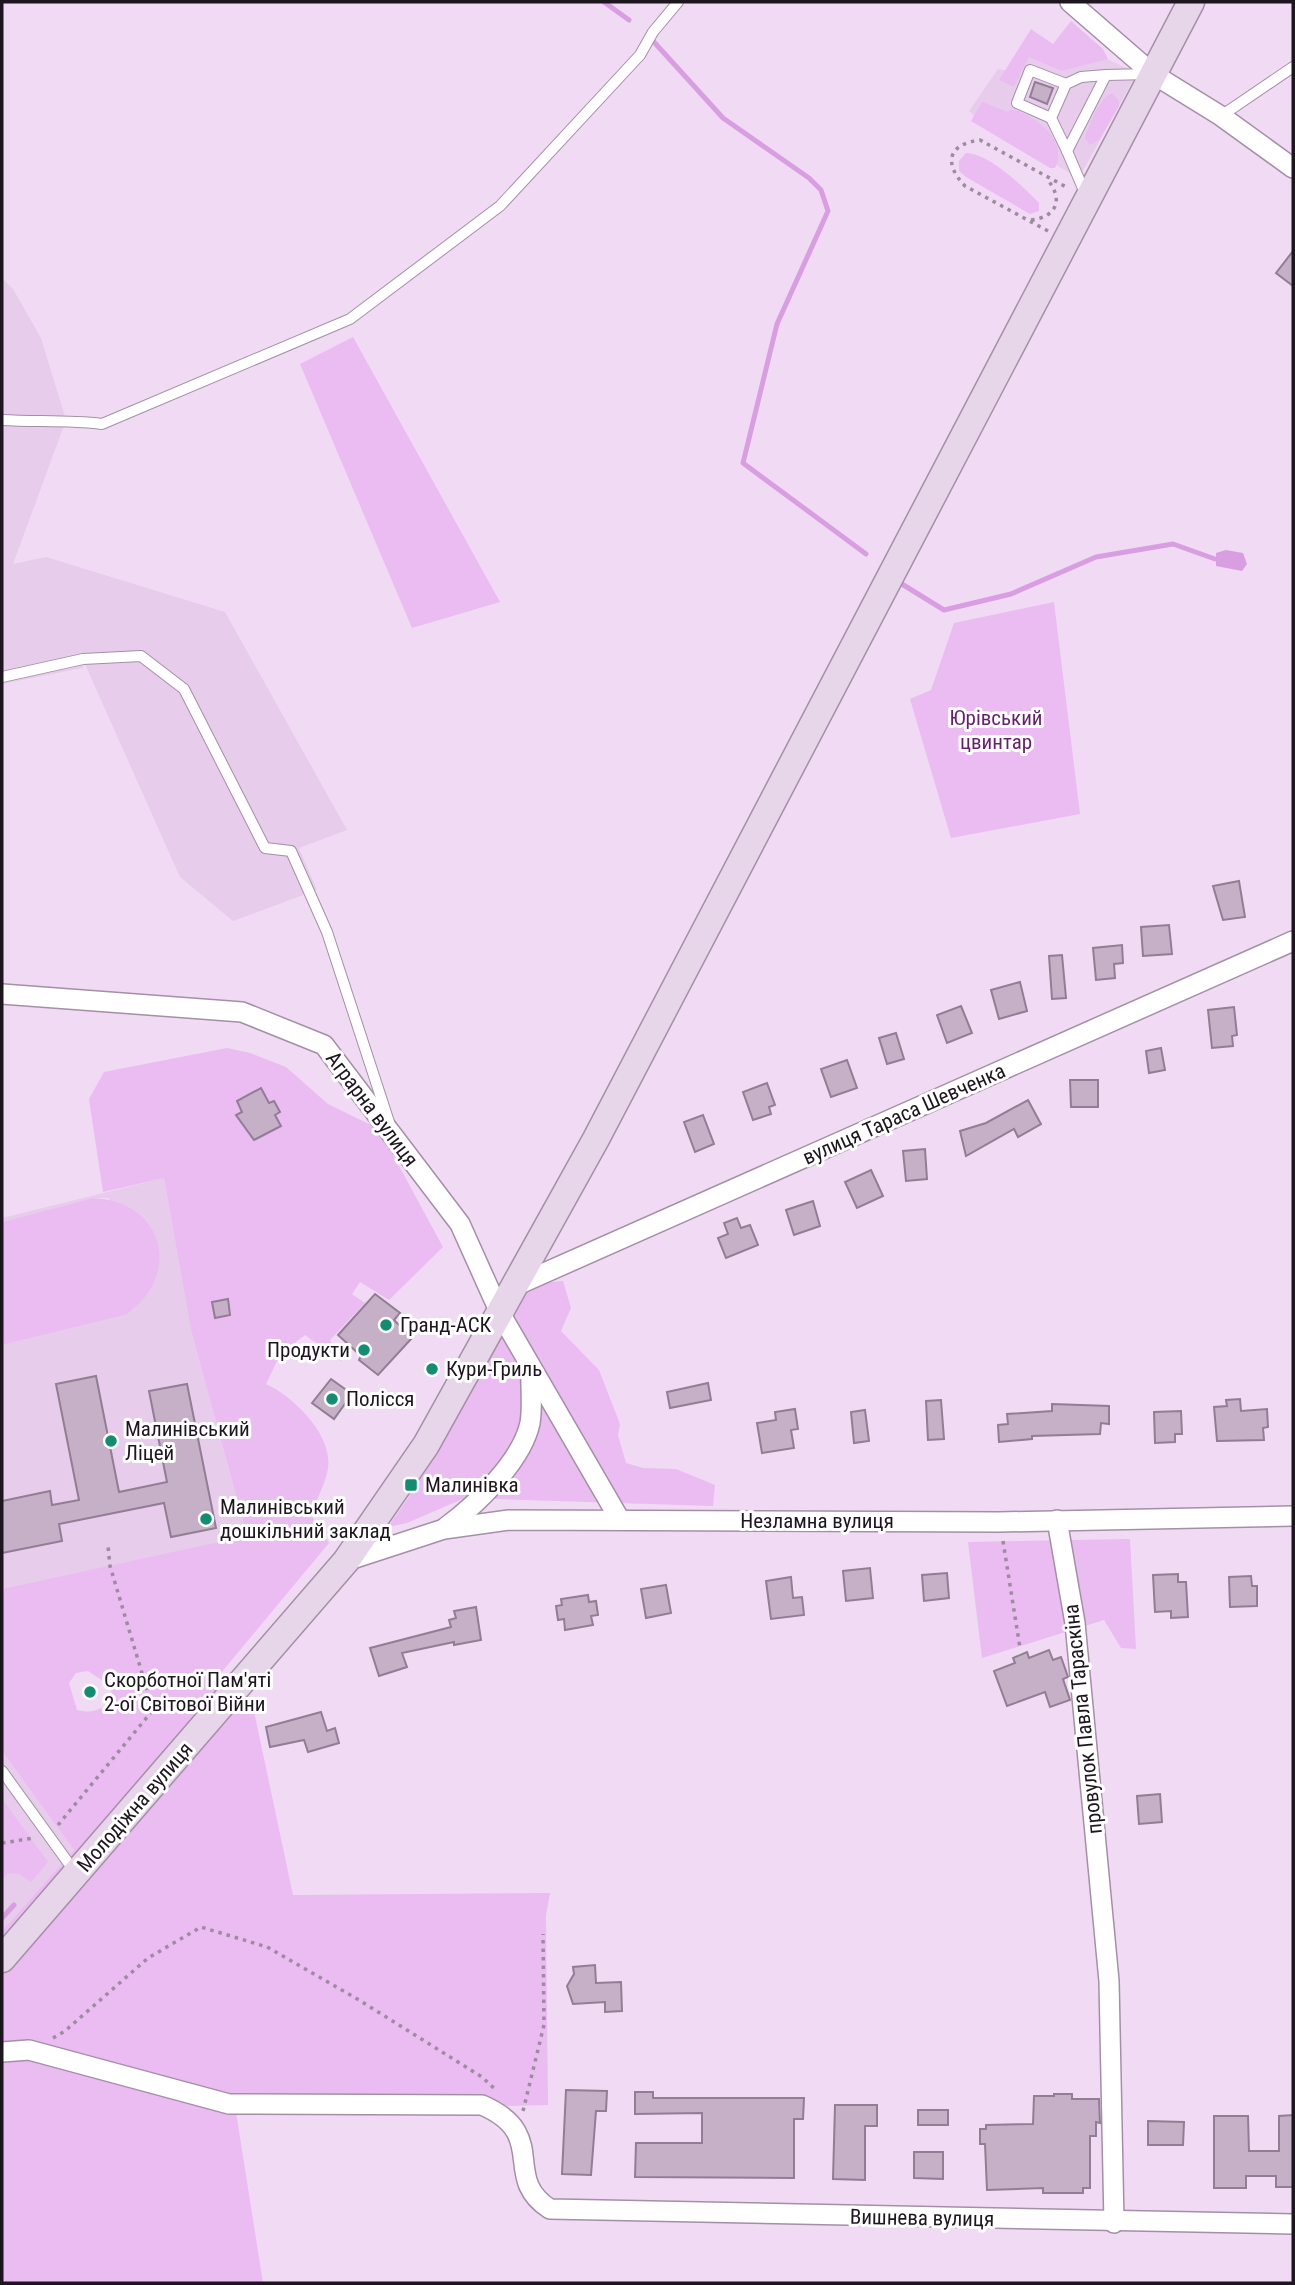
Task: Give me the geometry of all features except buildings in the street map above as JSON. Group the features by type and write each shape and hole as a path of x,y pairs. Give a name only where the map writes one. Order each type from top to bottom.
{"street":[{"path":"1070,2 1153,74 1221,116 1293,168"},
{"name":"Молодіжна вулиця","path":"2,1959 346,1561 426,1445 564,1197 1191,2"},
{"name":"вулиця Тараса Шевченка","path":"514,1286 1293,941"},
{"path":"2,982 11,994"},
{"name":"Аграрна вулиця","path":"11,994 242,1012 324,1045 460,1224 500,1313 620,1520"},
{"path":"444,1529 473,1507 509,1465 530,1424 531,1367"},
{"name":"Незламна вулиця","path":"346,1561 444,1529 509,1520 999,1522 1293,1516"},
{"name":"провулок Павла Тараскіна","path":"1057,1520 1075,1623 1104,1919 1109,1981 1114,2223"},
{"path":"2,2052 29,2050 229,2104 482,2105 505,2115 519,2132"},
{"name":"Вишнева вулиця","path":"519,2132 527,2185 541,2203 550,2209 1114,2223 1293,2224"}],"lane":[{"path":"2,420 53,423 66,420 102,424 350,319 500,206 640,55 653,32 678,2"},
{"path":"1221,116 1293,67"},
{"path":"1066,84 1030,70 1017,103 1051,118 1088,199"},
{"path":"1051,118 1066,84 1081,77 1153,74"},
{"path":"1067,151 1106,75"},
{"path":"2,677 83,659 141,656 184,689 265,848 291,851 327,932 395,1138"},
{"path":"2,1771 77,1875"}],"path":[{"path":"1066,241 965,186 954,175 950,164 953,152 964,142 980,140 1088,199"},
{"path":"1029,221 1052,213 1058,205 1058,194 1045,176"},
{"path":"999,1522 1020,1648"},
{"path":"2,1843 48,1836 153,1710 110,1566 107,1546"},
{"path":"29,2050 65,2031 148,1958 201,1927 267,1947 359,2000 482,2077 506,2099"},
{"path":"519,2132 544,2025 543,1934"},
{"path":"514,2105 523,2111"}],"shaded area":[{"path":"1029,56 1062,71 1107,59 1137,73 1079,178 985,125 969,111 998,69 1021,73"},
{"path":"2,278 13,289 41,338 66,420 13,564 46,557 225,612 347,830 299,848 317,890 233,921 180,877 84,662 83,668 2,684"},
{"path":"1226,550 1243,553 1247,564 1242,571 1216,566 1216,553"},
{"name":"Малинівський Ліцей","path":"164,1178 191,1330 247,1537 2,1589 2,1345 125,1315 109,1198 93,1198 2,1222 2,1218"},
{"path":"2,1751 74,1850 2,1931"}],"green space":[{"path":"1071,21 1103,49 1108,59 1062,71 1029,57 1014,87 999,80 1031,29 1053,44"},
{"path":"1112,93 1119,101 1119,106 1099,140 1090,145 1085,138 1092,119 1099,106"},
{"path":"982,102 1008,112 1010,109 1029,116 1047,130 1057,148 1055,168 1050,168 971,121"},
{"path":"966,153 975,154 1005,172 1039,203 1039,211 1030,214 966,177 959,171 959,161"},
{"path":"353,337 500,602 412,628 300,364"},
{"name":"Юрівський цвинтар","path":"1054,602 1080,814 951,838 910,699 931,690 954,623"},
{"path":"227,1048 250,1053 286,1067 328,1104 379,1129 443,1247 389,1300 360,1282 352,1294 365,1303 330,1340 342,1362 305,1335 281,1353 266,1384 299,1407 318,1430 324,1443 328,1468 311,1515 329,1543 221,1673 252,1702 293,1895 550,1893 546,1915 548,2105 236,2112 263,2283 2,2283 2,1931 74,1850 2,1751 2,1589 247,1536 191,1330 164,1178 103,1192 89,1099 104,1072","holes":["88,1671 109,1685 113,1697 105,1705 93,1711 77,1710 69,1683 76,1673"]},
{"path":"93,1198 117,1202 136,1212 149,1226 157,1243 159,1261 155,1280 143,1299 125,1315 2,1345 2,1222"},
{"path":"563,1281 571,1308 561,1331 599,1370 620,1424 618,1435 626,1463 643,1468 676,1469 715,1485 713,1506 465,1498 407,1523 388,1527 408,1498 528,1284"},
{"path":"1130,1539 1136,1649 1121,1648 1104,1620 982,1658 968,1542"},
{"path":"2,1799 48,1862 31,1882 19,1874 8,1873 2,1879"}],"waterway":[{"path":"604,2 629,20"},
{"path":"654,42 723,118 809,178 821,190 828,211 777,324 743,463 866,554"},
{"path":"897,581 944,610 1011,594 1096,557 1173,544 1215,559"},
{"path":"2,1918 14,1905"}],"place":[{"name":"Гранд-АСК","path":"386,1325"},
{"name":"Продукти","path":"364,1350"},
{"name":"Кури-Гриль","path":"432,1369"},
{"name":"Полісся","path":"332,1399"},
{"name":"Малинівський Ліцей","path":"111,1441"},
{"name":"Малинівка","path":"411,1485"},
{"name":"Малинівський дошкільний заклад","path":"206,1519"},
{"name":"Скорботної Пам'яті 2-ої Світової Війни","path":"90,1692"}]}
